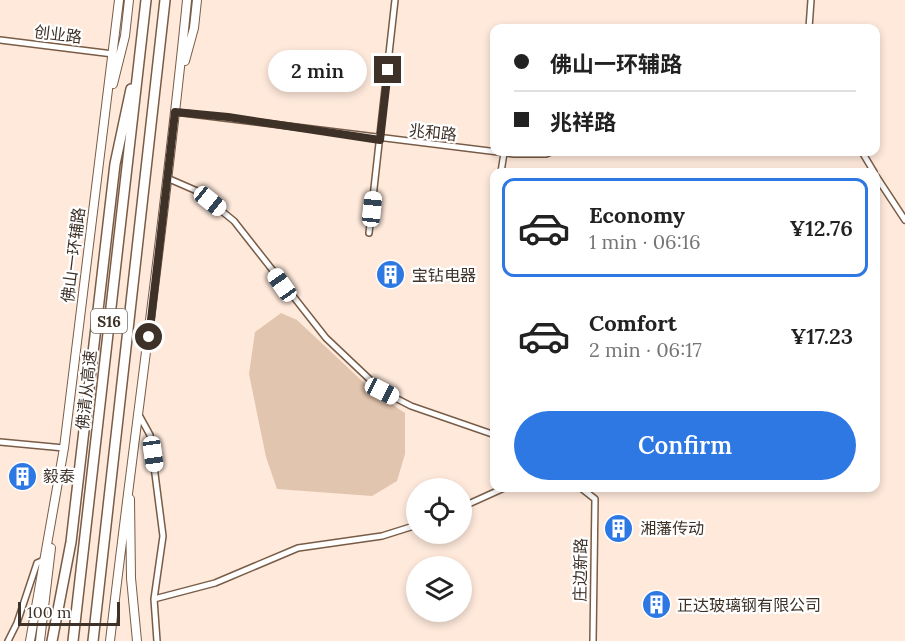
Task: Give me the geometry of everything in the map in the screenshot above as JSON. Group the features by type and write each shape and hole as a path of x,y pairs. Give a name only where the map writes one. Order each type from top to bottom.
{"highway":[{"name":"佛清从高速","path":"73,641 146,0"},
{"name":"S16","path":"93,641 165,0"},
{"path":"52,641 71,542 115,164 141,47"}],"main road":[{"name":"佛山一环辅路","path":"54,514 119,0"},
{"path":"108,99 124,36 129,0"},
{"path":"110,641 131,463 139,416 187,0"},
{"path":"180,74 194,28 197,0"},
{"path":"131,463 129,551 137,641"},
{"path":"30,641 54,514"},
{"path":"40,641 54,514"}],"street":[{"path":"369,233 395,0"},
{"path":"809,24 811,0"},
{"name":"创业路","path":"0,40 113,54"},
{"name":"兆和路","path":"175,112 228,117 380,140 490,152"},
{"path":"167,178 197,191 234,221 326,338 382,391 411,406 490,433"},
{"path":"880,182 905,220"},
{"path":"139,416 150,435 163,536 154,599 158,641"},
{"path":"0,442 64,448"},
{"path":"472,502 495,492"},
{"name":"庄边新路","path":"586,492 595,499 593,641"},
{"path":"154,599 215,582 298,548 382,536 406,528"},
{"path":"8,641 17,623 37,563 44,560"}],"shaded area":[{"path":"281,313 297,320 375,393 405,413 405,454 397,481 372,496 277,489 266,457 249,374 255,332"}],"place":[{"name":"宝钻电器","path":"391,275"},
{"name":"毅泰","path":"22,476"},
{"name":"湘藩传动","path":"619,528"},
{"name":"正达玻璃钢有限公司","path":"656,605"}],"route":[{"path":"149,337 175,112 228,117 380,140 388,70"}]}
